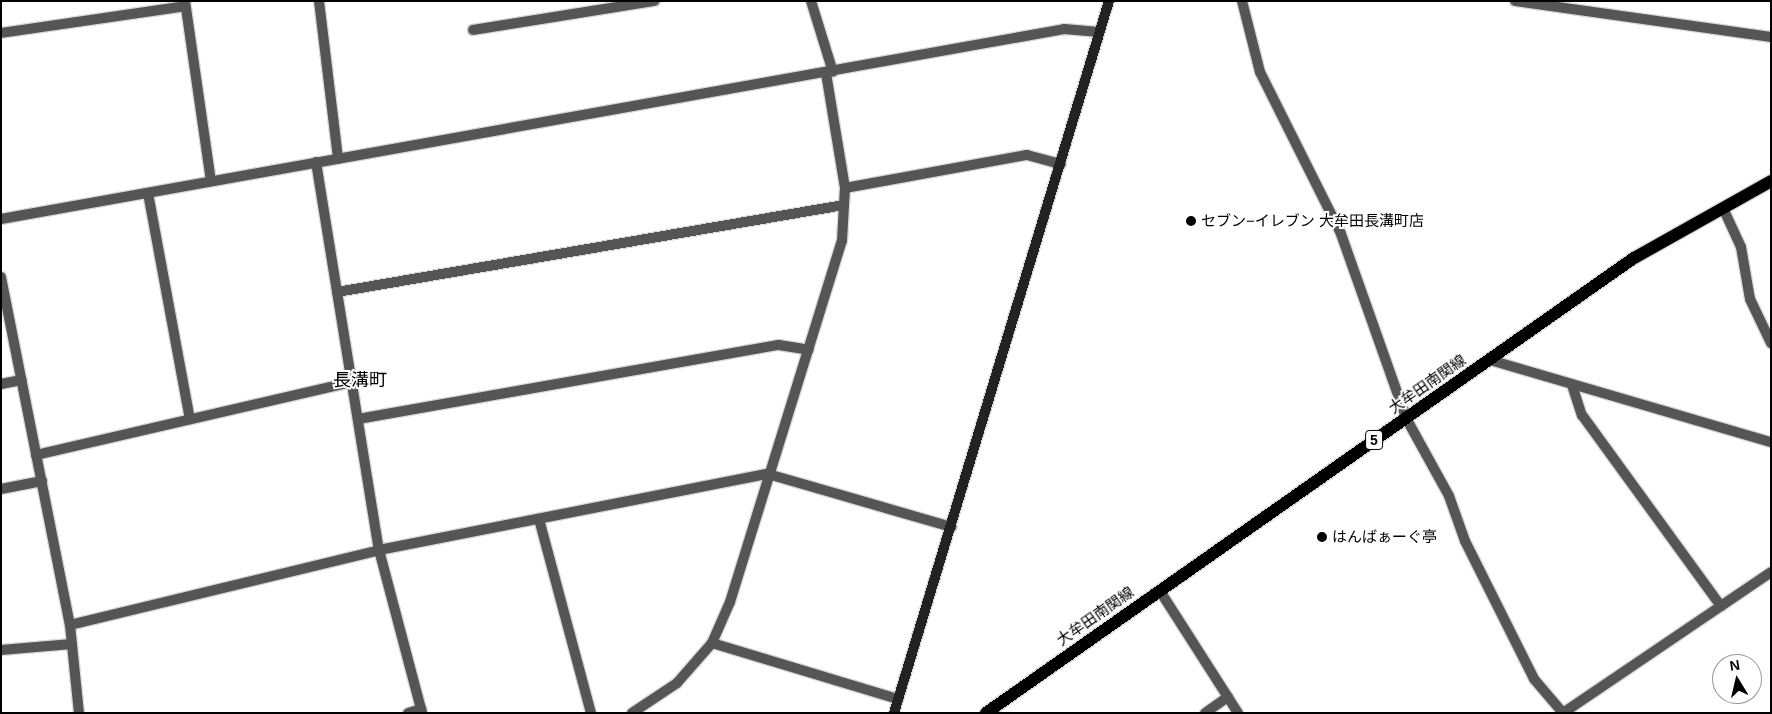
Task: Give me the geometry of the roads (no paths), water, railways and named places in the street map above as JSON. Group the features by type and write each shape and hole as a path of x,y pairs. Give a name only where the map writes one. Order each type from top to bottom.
{"main road":[{"name":"大牟田南関線","path":"986,713 1634,258 1771,181"}],"street":[{"path":"319,1 338,159"},
{"path":"473,30 655,1"},
{"path":"632,713 676,683 712,643 730,602 768,474 842,241 845,188 830,73 811,1"},
{"path":"894,713 952,527 1061,164 1098,32 1109,1"},
{"path":"1242,1 1260,72 1342,234 1406,418 1449,496 1465,541 1534,678 1563,713 1771,572"},
{"path":"1514,1 1771,37"},
{"path":"1,33 185,4 211,181"},
{"path":"1,219 316,162 830,73 1064,29 1098,32"},
{"path":"845,188 1027,155 1061,164"},
{"path":"316,162 379,550 421,711 408,713"},
{"path":"148,193 190,420"},
{"path":"337,292 844,204"},
{"path":"1723,208 1741,247 1750,298 1771,343"},
{"path":"1,277 70,625 79,713"},
{"path":"358,419 778,345 808,350"},
{"path":"1490,360 1771,442"},
{"path":"1,384 22,380"},
{"path":"36,455 352,382"},
{"path":"1572,385 1582,415 1721,606"},
{"path":"70,625 379,550 768,474 952,527"},
{"path":"1,489 42,481"},
{"path":"539,519 591,713"},
{"path":"1160,591 1238,713"},
{"path":"712,643 898,699"},
{"path":"1,650 72,644"},
{"path":"1205,713 1228,697"}],"place":[{"name":"セブン−イレブン 大牟田長溝町店","path":"1191,221"},
{"name":"はんばぁーぐ亭","path":"1322,537"}],"district":[{"name":"長溝町","path":"360,380"}]}
